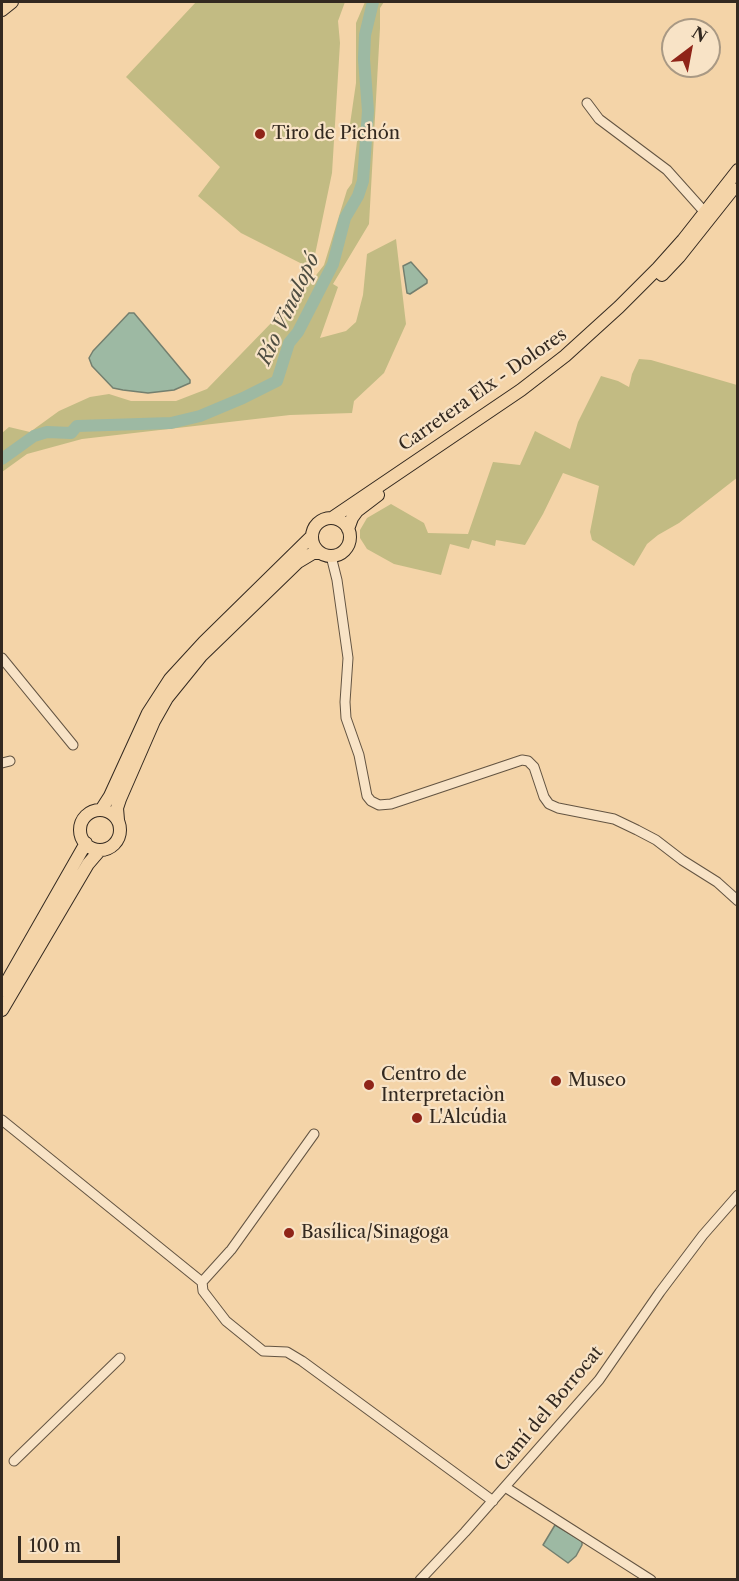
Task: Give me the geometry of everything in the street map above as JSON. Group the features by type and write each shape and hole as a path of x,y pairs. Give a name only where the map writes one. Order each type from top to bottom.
{"main road":[{"path":"2,10 12,2"},
{"name":"Carretera Elx - Dolores","path":"332,518 521,390 565,357 658,268 738,170"},
{"name":"Carretera Elx - Dolores","path":"348,529 352,518 367,502 536,388 589,346 679,257 738,183"},
{"path":"118,820 109,812 100,810 89,813 82,822 81,834 86,843 100,850 110,848 118,839 120,800 154,721 167,698 201,656 298,562 313,553 326,555 341,553 348,545 350,535 340,520 332,518 321,521 313,530 314,546 326,555"},
{"path":"100,810 110,796 148,714 170,679 196,649 312,536"},
{"path":"2,990 86,843"},
{"path":"2,1010 88,864 100,850"}],"street":[{"path":"587,103 599,119 667,170 701,208"},
{"path":"326,555 337,580 348,658 346,718 358,755 367,796 371,801 380,805 391,804 522,760 528,760 534,767 544,797 549,804 558,808 615,819 637,830 656,840 717,882 738,901"},
{"path":"2,658 74,745"},
{"path":"2,1119 202,1282 203,1291 226,1321 263,1351 287,1352 302,1361 493,1501"},
{"path":"202,1282 230,1250 314,1134"},
{"name":"Camí del Borrocat","path":"420,1580 599,1380 660,1292 703,1235 738,1195"},
{"path":"14,1461 120,1358"},
{"path":"505,1487 651,1580"}],"shaded area":[{"name":"Tiro de Pichón","path":"196,2 345,2 338,21 340,43 332,173 312,269 241,233 198,196 220,167 126,77"},
{"path":"365,2 384,2 380,8 369,224 333,284 338,287 320,338 346,331 356,322 363,295 367,254 396,239 406,324 384,373 354,401 352,413 290,415 82,439 27,454 2,472 2,433 9,427 30,432 59,411 90,397 109,394 131,401 176,401 207,389 310,283 324,265 347,190 352,183 358,133 349,131 356,83 356,23"},
{"path":"411,262 427,280 427,283 410,294 407,293 403,266"},
{"path":"129,313 134,313 190,380 190,383 174,390 148,393 123,390 113,388 92,366 89,358 93,351"},
{"path":"639,359 651,360 737,385 738,477 679,523 647,544 634,566 592,540 590,532 599,486 563,473 525,545 496,540 495,546 472,540 469,549 450,544 441,575 394,564 367,549 360,538 360,530 367,518 391,504 424,523 428,533 468,534 493,462 520,465 535,431 570,449 578,422 601,376 629,387"},
{"path":"555,1525 582,1541 576,1556 568,1563 543,1545"}],"waterway":[{"name":"Río Vinalopó","path":"2,459 34,436 47,432 71,433 77,426 171,423 200,416 277,381 289,343 298,332 333,264 345,218 358,196 363,181 368,111 364,59 365,35 373,2"}],"place":[{"name":"Tiro de Pichón","path":"260,134"},
{"name":"Museo","path":"556,1081"},
{"name":"Centro de Interpretaciòn","path":"369,1085"},
{"name":"L'Alcúdia","path":"417,1118"},
{"name":"Basílica/Sinagoga","path":"289,1233"}]}
